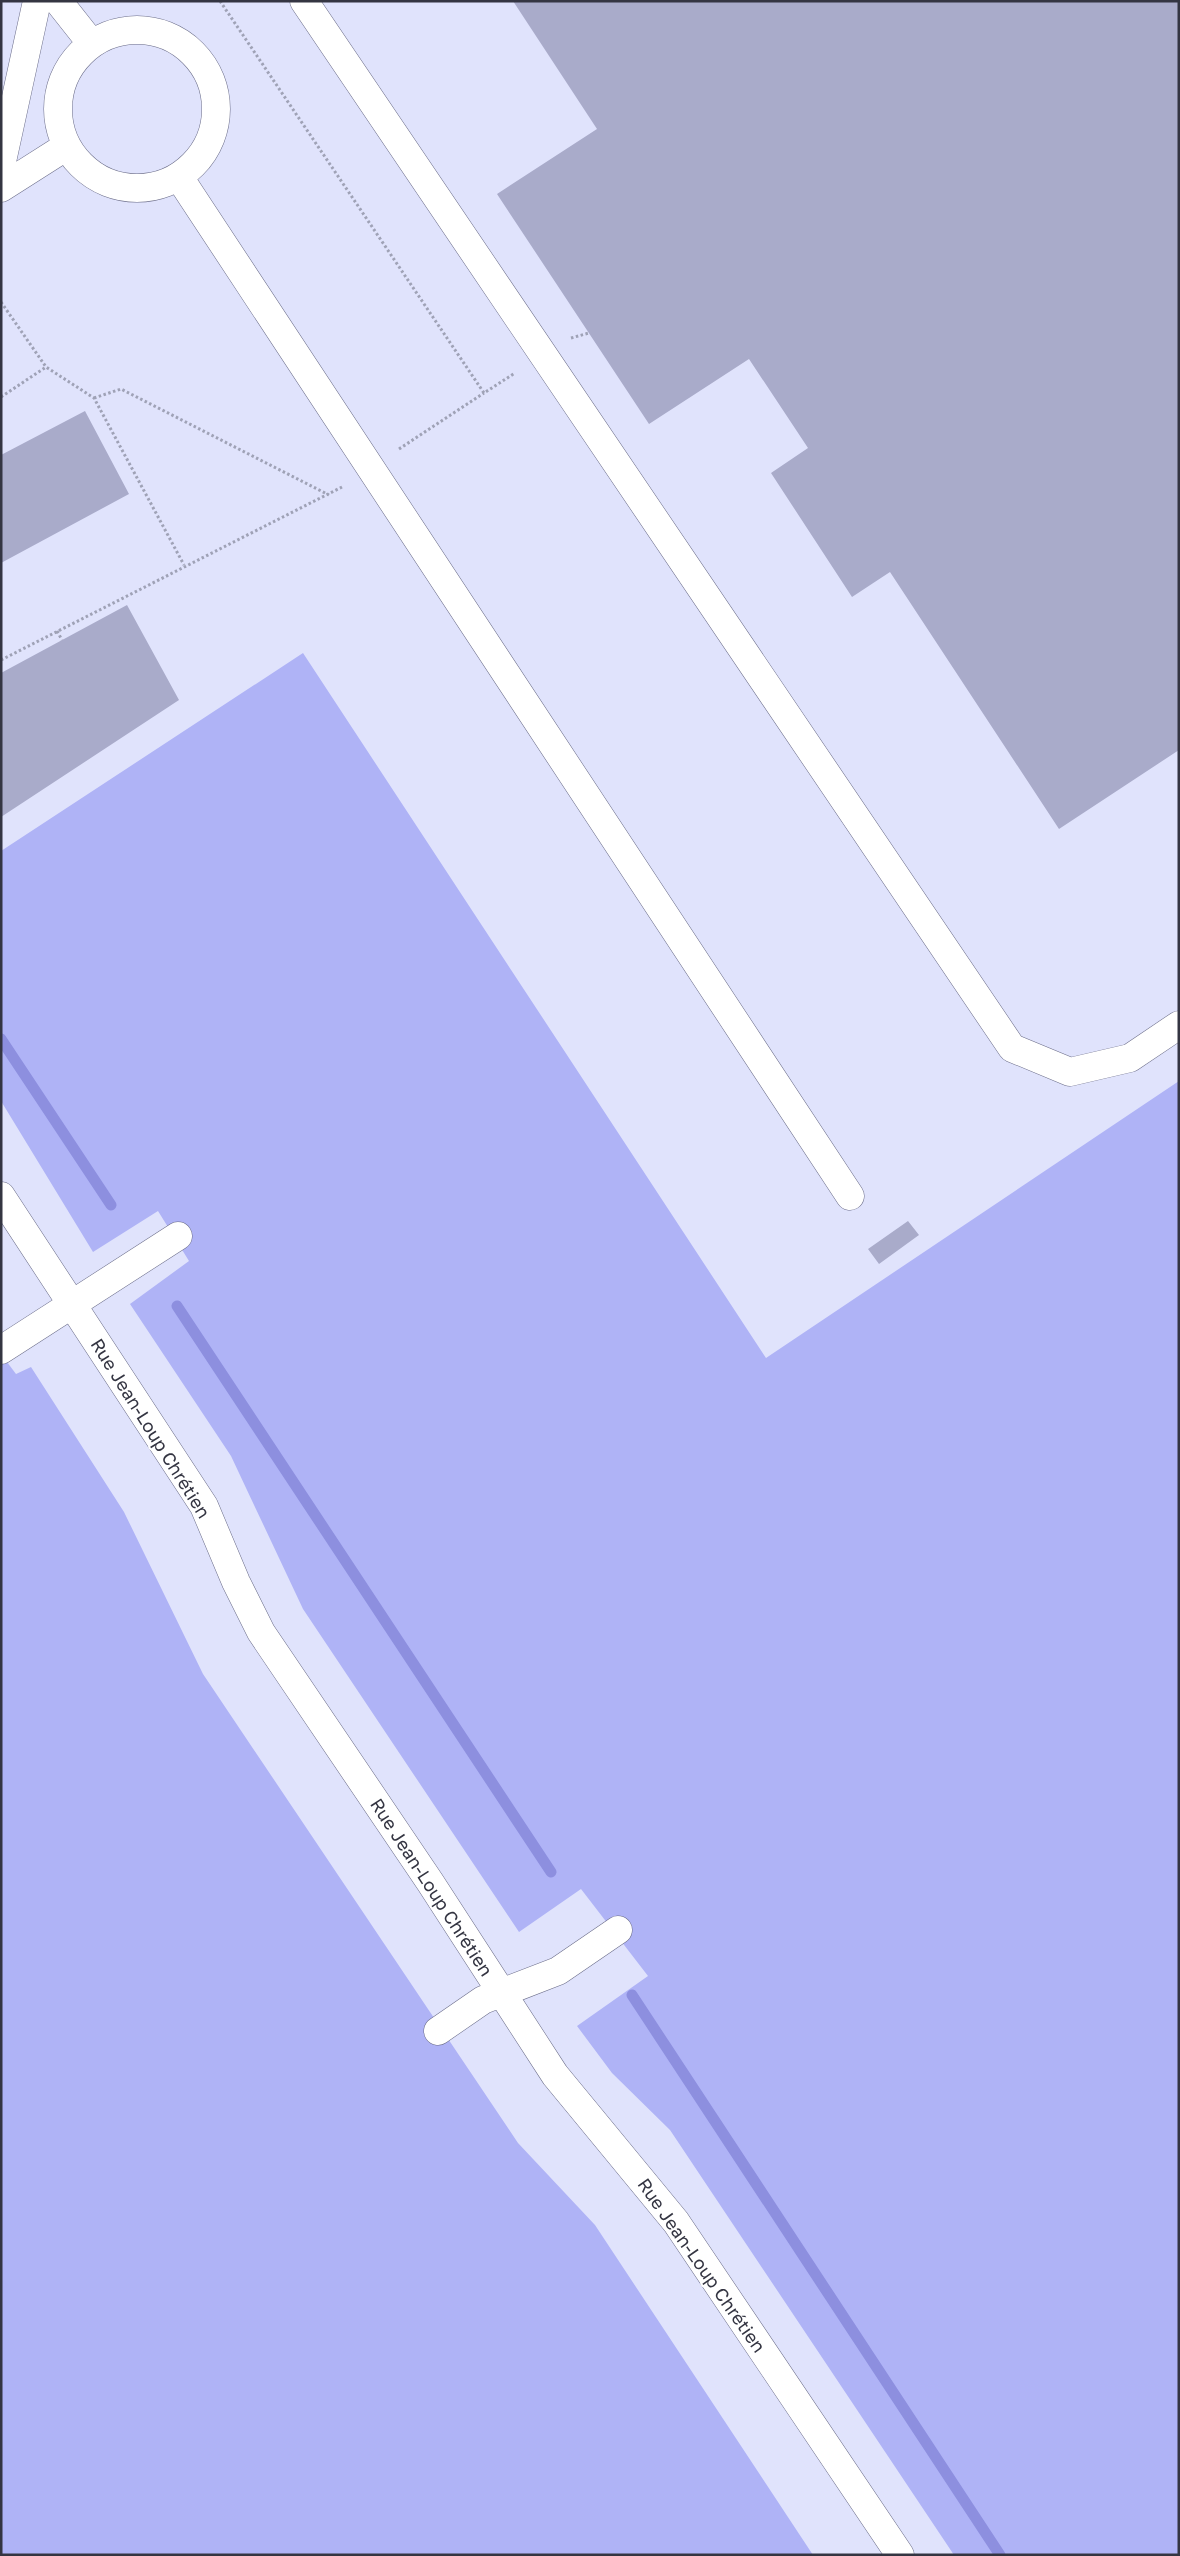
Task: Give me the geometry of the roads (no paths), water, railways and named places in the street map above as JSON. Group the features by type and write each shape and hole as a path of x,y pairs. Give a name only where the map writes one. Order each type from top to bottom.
{"street":[{"path":"1,166 37,1"},
{"path":"58,1 92,44"},
{"path":"304,1 1012,1048 1070,1072 1130,1058 1179,1024"},
{"path":"140,30 165,35 187,48 204,66 214,90 216,115 211,139 198,161 179,177 155,187 129,188 112,184 104,181 82,166 66,146 59,124 58,101 75,60 92,44 115,33 140,30"},
{"path":"1,188 66,146"},
{"path":"179,177 850,1196"},
{"name":"Rue Jean-Loup Chrétien","path":"1,1196 204,1506 236,1582 261,1632 555,2074 676,2222 900,2555"},
{"path":"1,1350 178,1236"},
{"path":"438,2031 484,2000 558,1971 618,1930"}],"waterway":[{"path":"1,1039 111,1205"},
{"path":"177,1306 551,1872"},
{"path":"632,1995 1000,2555"}]}
